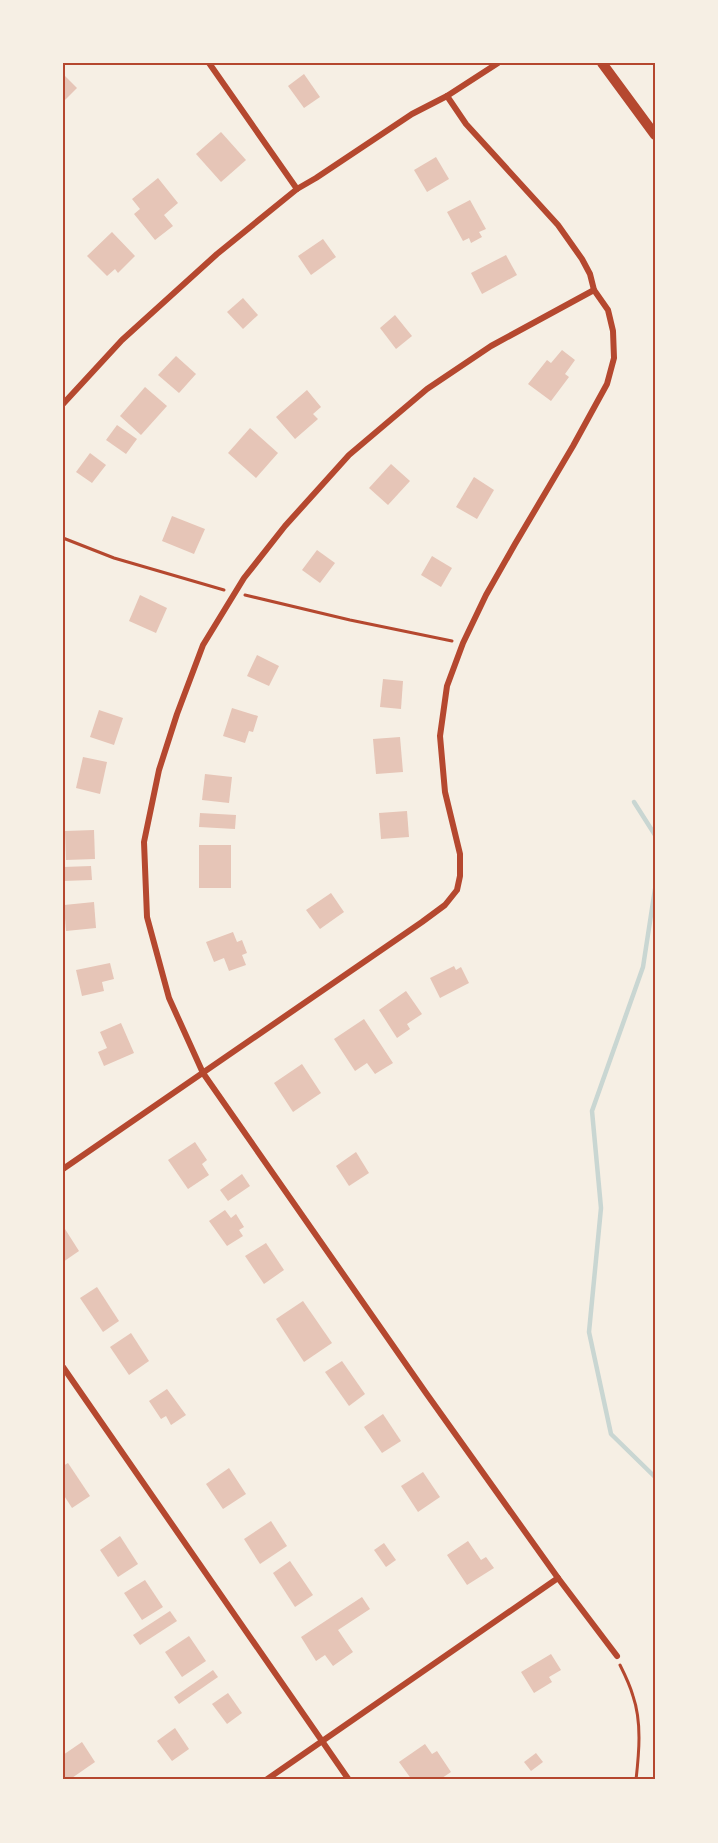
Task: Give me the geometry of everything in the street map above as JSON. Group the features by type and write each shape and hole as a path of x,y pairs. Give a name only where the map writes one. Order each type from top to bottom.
{"street":[{"path":"209,63 297,189"},
{"path":"63,404 122,340 217,254 297,189 412,114 447,96 498,63"},
{"path":"602,63 655,135"},
{"path":"63,1169 445,905 457,890 460,876 460,854 446,792 440,736 447,686 463,643 486,596 607,384 614,358 613,331 608,310 594,290 590,274 582,260 558,225 466,124 447,96"},
{"path":"594,290 490,346 427,389 349,455 285,526 244,578 203,645 159,770 144,842 147,917 169,998 203,1073 412,1374 558,1578 617,1656"},
{"path":"63,1367 349,1780"},
{"path":"266,1780 558,1578"}],"path":[{"path":"63,538 114,558 235,593 463,643"},
{"path":"617,1656 634,1697 638,1719 639,1754 636,1780"}],"building":[{"path":"63,74 77,88 63,102"},
{"path":"304,74 320,97 304,108 288,86"},
{"path":"221,132 246,160 221,182 196,154"},
{"path":"436,157 449,179 427,192 414,170"},
{"path":"158,178 178,203 164,215 173,226 155,240 134,214 140,209 132,199"},
{"path":"470,200 486,229 479,232 482,237 471,243 469,238 463,241 447,212"},
{"path":"112,232 135,256 118,273 115,269 107,276 87,256"},
{"path":"323,239 336,257 311,275 298,256"},
{"path":"506,255 517,275 482,294 471,273"},
{"path":"243,298 258,315 243,329 227,312"},
{"path":"395,315 412,336 396,349 380,328"},
{"path":"562,350 575,360 565,374 569,377 551,401 528,384 547,360 551,363"},
{"path":"176,356 196,374 179,393 158,375"},
{"path":"145,387 167,406 141,435 120,416"},
{"path":"307,390 321,407 313,414 318,419 295,439 276,417"},
{"path":"117,425 137,439 126,454 106,440"},
{"path":"250,428 278,453 256,478 228,453"},
{"path":"90,453 106,465 92,483 76,472"},
{"path":"391,464 410,481 388,505 369,488"},
{"path":"474,477 494,490 477,519 456,507"},
{"path":"172,516 205,529 194,554 162,541"},
{"path":"317,550 335,563 320,583 302,570"},
{"path":"432,556 452,568 441,587 421,575"},
{"path":"140,595 167,608 156,633 129,621"},
{"path":"257,655 279,666 269,686 247,676"},
{"path":"383,679 403,681 401,709 380,707"},
{"path":"232,708 258,716 253,732 249,731 245,743 223,736"},
{"path":"99,710 123,718 114,745 90,737"},
{"path":"400,737 403,772 376,774 373,739"},
{"path":"83,757 107,762 100,794 76,788"},
{"path":"205,774 232,777 229,803 202,800"},
{"path":"407,811 409,837 381,839 379,813"},
{"path":"200,813 236,815 235,829 199,827"},
{"path":"94,830 95,859 66,860 65,831"},
{"path":"199,845 231,845 231,888 199,888"},
{"path":"91,866 92,880 63,881 63,867"},
{"path":"331,893 344,912 320,929 306,910"},
{"path":"94,902 96,928 66,931 64,905"},
{"path":"233,932 237,942 242,940 247,953 242,955 246,965 229,971 224,958 214,962 206,942"},
{"path":"110,963 114,979 102,982 104,991 82,996 76,970"},
{"path":"454,966 456,970 461,967 469,983 440,998 430,978"},
{"path":"406,991 422,1014 407,1024 410,1029 397,1038 379,1010"},
{"path":"364,1019 393,1063 375,1074 367,1063 355,1071 334,1039"},
{"path":"121,1023 134,1053 104,1066 98,1052 107,1048 100,1032"},
{"path":"302,1064 321,1093 293,1112 274,1083"},
{"path":"195,1142 207,1160 202,1164 209,1175 188,1189 168,1160"},
{"path":"356,1152 369,1173 349,1186 336,1166"},
{"path":"242,1174 250,1186 228,1201 220,1190"},
{"path":"225,1210 231,1218 236,1214 244,1227 239,1230 243,1236 227,1246 209,1221"},
{"path":"65,1229 79,1251 63,1262 63,1230"},
{"path":"266,1243 284,1270 264,1284 245,1256"},
{"path":"97,1287 119,1321 103,1332 80,1298"},
{"path":"303,1301 332,1343 304,1362 276,1319"},
{"path":"131,1333 149,1361 129,1375 110,1347"},
{"path":"342,1361 365,1394 349,1406 325,1372"},
{"path":"167,1389 186,1415 171,1425 166,1416 161,1419 149,1401"},
{"path":"383,1414 401,1441 382,1453 364,1427"},
{"path":"68,1463 90,1496 72,1508 63,1494 63,1466"},
{"path":"229,1468 246,1494 223,1509 206,1484"},
{"path":"423,1472 440,1497 418,1512 401,1486"},
{"path":"271,1521 287,1546 260,1564 244,1539"},
{"path":"120,1536 138,1564 118,1577 100,1550"},
{"path":"468,1541 481,1560 486,1557 494,1568 467,1585 447,1555"},
{"path":"384,1543 396,1560 386,1567 374,1550"},
{"path":"290,1561 313,1595 295,1607 273,1573"},
{"path":"145,1580 163,1607 142,1620 124,1593"},
{"path":"362,1597 370,1609 338,1630 353,1652 333,1666 325,1655 316,1661 301,1637"},
{"path":"170,1611 177,1621 140,1645 133,1635"},
{"path":"189,1636 206,1661 182,1677 165,1652"},
{"path":"551,1654 561,1670 549,1677 552,1682 534,1693 521,1672"},
{"path":"213,1670 218,1677 179,1704 174,1697"},
{"path":"228,1693 242,1713 227,1724 212,1704"},
{"path":"175,1728 189,1749 172,1761 157,1741"},
{"path":"82,1742 95,1762 69,1780 63,1780 63,1755"},
{"path":"425,1744 432,1754 437,1751 451,1772 439,1780 412,1780 399,1762"},
{"path":"536,1753 543,1762 531,1771 524,1762"}],"waterway":[{"path":"634,802 655,835"},
{"path":"655,889 643,967 592,1111 601,1208 589,1332 611,1434 655,1477"}]}
